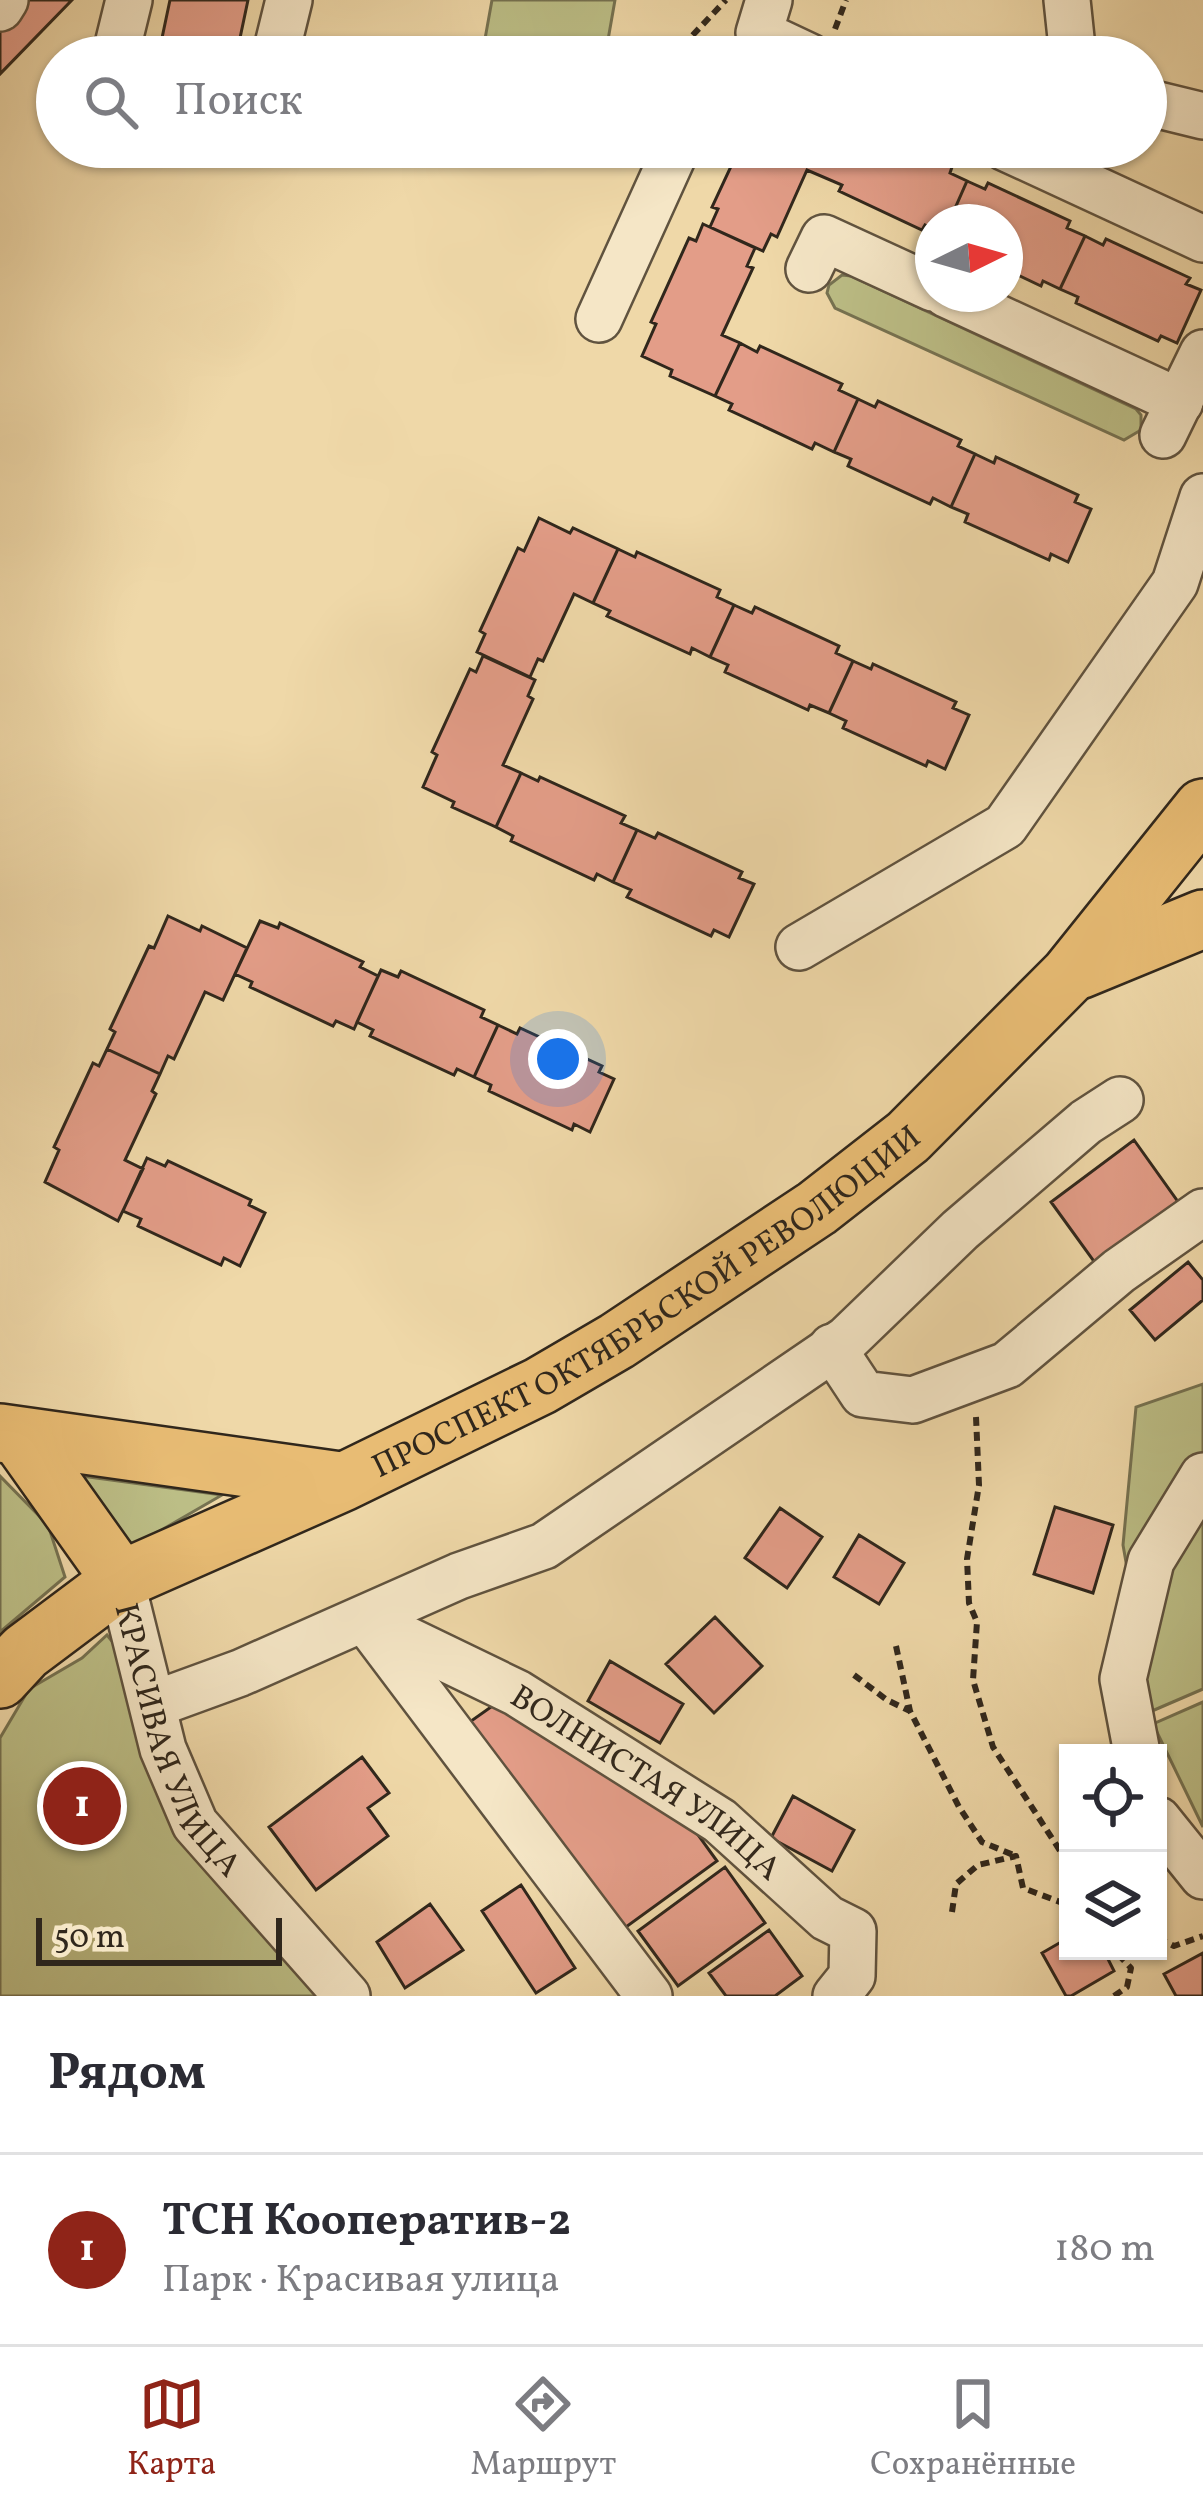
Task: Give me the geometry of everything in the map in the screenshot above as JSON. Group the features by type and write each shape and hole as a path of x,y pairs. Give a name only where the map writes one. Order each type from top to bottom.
{"main road":[{"name":"ПРОСПЕКТ ОКТЯБРЬСКОЙ РЕВОЛЮЦИИ","path":"0,1679 25,1652 121,1580 540,1386 617,1341 818,1208 908,1137 1070,974 1203,808"},
{"path":"1146,880 1177,901 1203,905"},
{"path":"1070,974 1203,919"},
{"path":"10,1435 343,1481"},
{"path":"0,1718 121,1580 10,1435"}],"street":[{"path":"0,8 5,0"},
{"path":"120,36 129,0"},
{"path":"280,36 289,0"},
{"path":"1067,0 1071,36"},
{"path":"1167,107 1203,116"},
{"path":"599,320 668,168"},
{"path":"1049,168 1203,239"},
{"path":"809,269 824,238 915,280"},
{"path":"979,312 1172,418 1203,353"},
{"path":"799,947 1005,826 1175,583 1203,497"},
{"path":"155,1704 240,1673 459,1576 544,1546 847,1339 960,1230 1086,1122 1120,1100"},
{"path":"832,1347 863,1394 913,1400 1007,1365 1119,1270 1203,1212"},
{"path":"1135,1744 1123,1678 1151,1561 1203,1475"},
{"name":"КРАСИВАЯ УЛИЦА","path":"121,1580 164,1749 195,1824 346,1996"},
{"path":"364,1619 649,1996"},
{"name":"ВОЛНИСТАЯ УЛИЦА","path":"364,1619 517,1693 720,1821 816,1909 853,1931 852,1976 836,1996"},
{"path":"1167,1831 1203,1876"}],"path":[{"path":"692,36 727,0"},
{"path":"839,36 834,27 846,0"},
{"path":"974,1377 979,1485 967,1558 969,1603 977,1622 973,1680 993,1747 1061,1852"},
{"path":"896,1646 910,1711 959,1807 982,1842 1016,1856"},
{"path":"854,1675 910,1711"},
{"path":"1016,1856 1023,1888 1059,1902"},
{"path":"952,1912 956,1885 978,1865 1016,1856"},
{"path":"1167,1942 1174,1946 1203,1936"},
{"path":"1114,1996 1127,1987 1131,1968 1123,1960"}],"green space":[{"path":"492,0 615,0 609,36 486,36"},
{"path":"842,275 851,276 915,306 915,312 928,312 1136,409 1141,430 1124,440 835,308 827,293"},
{"path":"1203,1384 1203,1689 1152,1711 1123,1545 1136,1407"},
{"path":"74,1475 222,1495 120,1554"},
{"path":"0,1476 48,1525 65,1577 0,1632"},
{"path":"122,1634 153,1770 323,1996 0,1996 0,1738 29,1689 82,1658 107,1635 111,1640"},
{"path":"1203,1702 1203,1827 1167,1744 1153,1724"}],"building":[{"path":"20,0 72,0 0,74 0,23"},
{"path":"170,0 248,0 240,36 162,36"},
{"path":"730,168 952,168 950,173 967,181 957,204 915,204 915,227 839,191 842,185 807,170 777,237 771,234 763,251 710,227 718,209 712,207"},
{"path":"967,181 985,189 988,183 1070,221 1067,228 1085,236 1060,289 1023,278 1023,204 957,204"},
{"path":"703,224 755,248 747,266 753,268 722,335 740,343 715,396 670,376 672,370 642,356 656,324 651,322 689,238 696,241"},
{"path":"1085,236 1103,245 1106,239 1190,278 1186,284 1201,290 1177,343 1161,336 1158,341 1076,303 1078,297 1060,289"},
{"path":"740,343 757,352 760,346 842,384 839,390 858,399 834,452 815,443 812,449 729,410 732,404 715,396"},
{"path":"858,399 875,407 878,401 961,440 958,446 975,454 951,507 933,498 930,504 848,466 851,459 834,452"},
{"path":"975,454 994,463 996,457 1078,495 1075,502 1091,509 1068,562 1051,554 1049,560 965,522 968,514 951,507"},
{"path":"539,518 618,549 593,603 574,594 543,661 538,659 530,677 477,652 485,634 480,631 518,548 524,551"},
{"path":"618,549 635,557 637,552 720,590 717,597 734,605 710,657 692,648 690,654 607,616 610,611 593,603"},
{"path":"734,605 752,613 755,607 839,646 836,653 853,661 829,713 810,705 808,710 725,672 728,665 710,657"},
{"path":"483,656 535,680 528,696 533,699 503,765 521,773 496,827 452,807 454,802 423,787 437,755 432,752 470,669 476,672"},
{"path":"853,661 871,669 873,664 956,702 953,708 969,715 945,769 928,761 926,766 843,728 846,721 829,713"},
{"path":"521,773 625,816 621,823 637,830 613,882 597,874 594,880 511,841 513,836 496,827"},
{"path":"637,830 655,838 658,833 742,872 739,878 754,884 729,937 714,930 711,936 627,897 631,890 613,882"},
{"path":"168,916 247,948 223,1000 205,992 174,1059 168,1056 160,1074 107,1049 115,1032 110,1029"},
{"path":"260,921 278,928 280,923 363,962 360,967 378,976 354,1029 336,1021 333,1026 250,987 252,982 235,974"},
{"path":"381,970 398,977 401,971 484,1010 481,1017 498,1025 474,1077 457,1069 454,1075 370,1036 373,1030 357,1022"},
{"path":"498,1025 517,1034 520,1028 602,1066 599,1072 614,1079 590,1132 574,1124 572,1130 489,1091 491,1085 474,1077"},
{"path":"107,1049 160,1074 152,1091 156,1094 125,1160 143,1169 118,1221 45,1182 59,1150 54,1147 93,1063 99,1066"},
{"path":"1134,1140 1181,1206 1098,1267 1051,1202"},
{"path":"147,1158 165,1166 168,1161 251,1200 249,1205 265,1213 240,1266 224,1258 221,1265 138,1226 141,1219 123,1211"},
{"path":"1188,1262 1203,1280 1203,1300 1155,1340 1130,1310"},
{"path":"1055,1507 1113,1525 1093,1593 1034,1574"},
{"path":"780,1508 822,1537 787,1588 745,1558"},
{"path":"859,1535 904,1563 879,1604 834,1577"},
{"path":"715,1617 762,1666 714,1713 666,1664"},
{"path":"610,1661 683,1704 660,1743 588,1701"},
{"path":"498,1702 691,1825 717,1861 615,1935 464,1726"},
{"path":"362,1757 389,1793 368,1808 388,1836 316,1890 269,1827"},
{"path":"793,1796 854,1830 832,1871 771,1838"},
{"path":"725,1867 765,1923 678,1986 638,1931"},
{"path":"521,1885 575,1968 536,1993 482,1911"},
{"path":"430,1904 463,1950 405,1988 377,1942"},
{"path":"769,1930 802,1976 775,1996 726,1996 709,1973"},
{"path":"1059,1943 1059,1960 1108,1960 1114,1971 1066,1996 1042,1953"},
{"path":"1203,1953 1203,1996 1176,1996 1164,1974"}],"place":[{"name":"ТСН Кооператив-2","path":"82,1806"}]}
